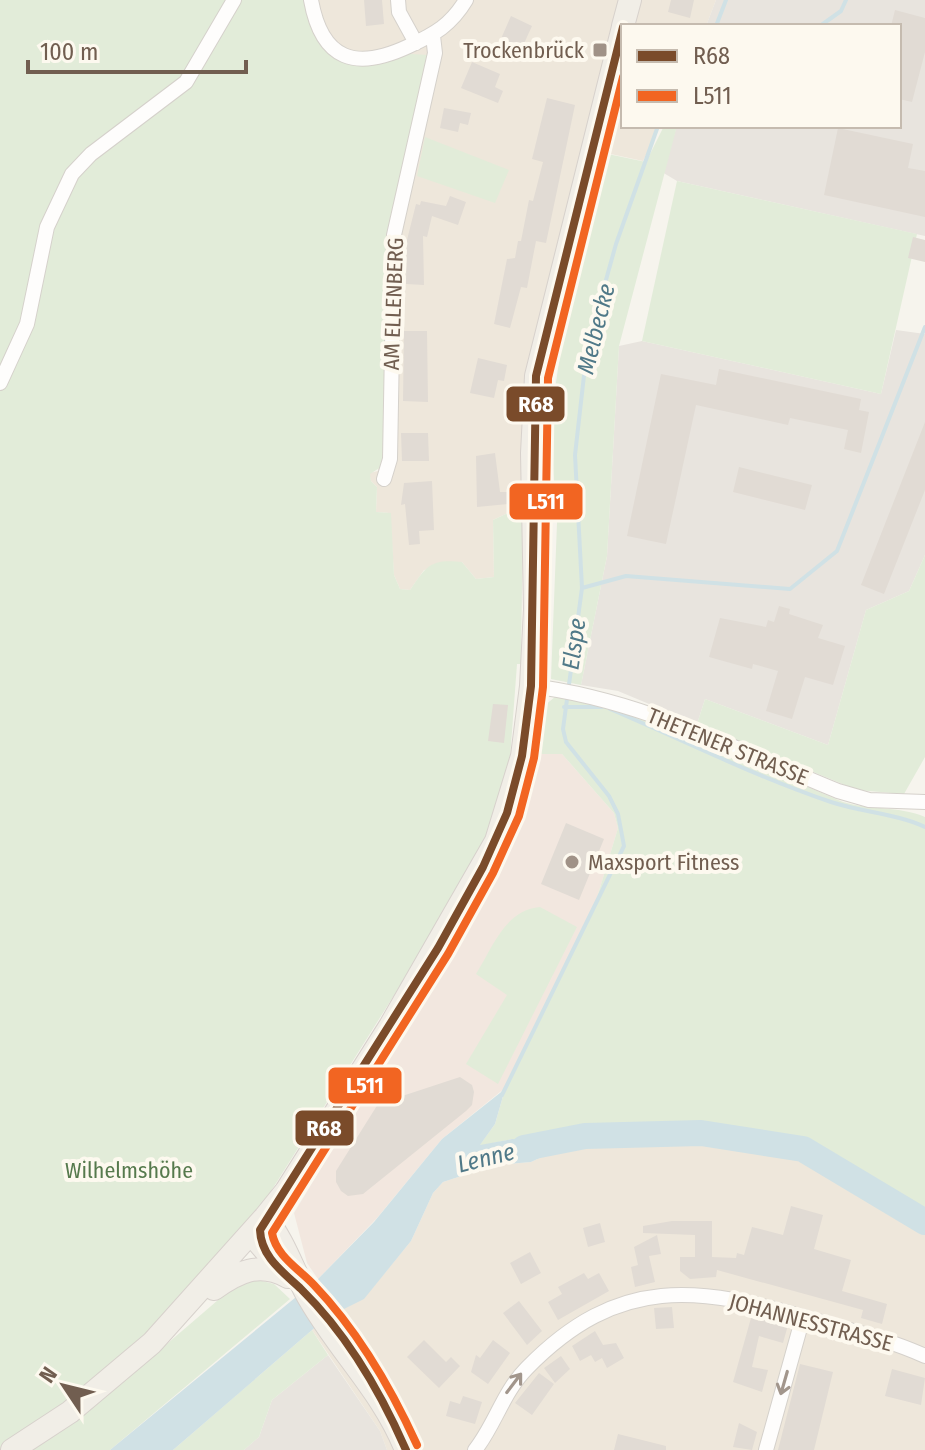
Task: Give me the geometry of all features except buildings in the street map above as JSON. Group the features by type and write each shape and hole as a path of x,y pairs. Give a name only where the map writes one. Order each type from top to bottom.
{"main road":[{"path":"624,24 630,0"},
{"path":"184,1310 265,1217 390,1026 490,854 515,785 541,687 535,609 532,453 536,376 621,35"},
{"path":"265,1217 269,1256 278,1272 307,1295"},
{"path":"269,1256 307,1295 377,1394 406,1450"},
{"path":"12,1450 70,1412 184,1310 234,1275 269,1256"}],"street":[{"path":"0,383 27,324 47,227 72,174 91,154 186,82 234,0"},
{"path":"311,0 316,26 327,44 341,55 369,60 433,36 445,28 466,0"},
{"path":"398,0 399,12 416,43"},
{"name":"AM ELLENBERG","path":"384,479 390,459 394,235 435,53 433,36"},
{"name":"THETENER STRASSE","path":"541,687 583,692 653,714 838,791 869,800 925,802"},
{"name":"JOHANNESSTRASSE","path":"475,1450 499,1405 526,1369 563,1335 606,1309 646,1297 694,1293 761,1305 901,1345 925,1356"},
{"path":"766,1450 803,1317"}],"shaded area":[{"path":"306,0 716,0 707,24 621,24 621,128 659,128 643,161 583,148 523,506 493,520 494,577 476,579 462,562 424,570 410,590 400,589 394,575 390,513 376,512 377,487 369,473 378,471 404,55 343,60"},
{"path":"716,0 925,0 925,236 677,181 662,172 676,128 901,128 901,24 707,24"},
{"path":"896,330 925,334 925,555 909,591 866,610 828,745 705,699 697,724 618,691 581,685 607,556 619,346 642,341 881,394"},
{"path":"538,754 562,754 614,813 618,828 596,901 505,1088 442,1139 377,1218 318,1279 307,1263 294,1213 502,869 527,803"},
{"path":"738,1140 814,1153 925,1228 925,1450 387,1450 380,1431 312,1330 326,1318 364,1298 411,1241 433,1193 443,1182 495,1165 531,1162 572,1143"},
{"path":"328,1355 380,1431 387,1450 244,1450 259,1437 272,1400"}],"green space":[{"name":"Wilhelmshöhe","path":"0,0 306,0 325,49 428,55 388,235 384,456 381,467 370,474 371,481 377,487 376,512 391,513 394,575 400,589 410,590 426,569 443,562 462,562 476,579 494,577 493,520 523,506 521,664 517,664 510,758 491,829 408,973 234,1250 189,1299 37,1425 0,1448"},
{"path":"663,128 676,128 619,346 607,556 581,685 551,679 557,523 550,423 563,335 608,154 646,162"},
{"path":"425,137 509,170 495,203 417,176"},
{"path":"677,181 917,234 881,394 642,341"},
{"path":"925,555 925,757 904,794 857,790 697,724 705,699 828,745 866,610 909,591"},
{"path":"555,697 629,714 666,727 843,802 925,817 925,1228 814,1153 737,1140 572,1143 512,1139 479,1146 495,1124 505,1089 596,901 618,828 614,813 562,754 538,754 545,705"},
{"path":"540,907 577,927 498,1084 466,1064 507,995 476,974 509,922 528,910"},
{"path":"254,1279 274,1284 290,1299 110,1450 27,1450 111,1392 232,1288"},
{"path":"312,1330 328,1355 272,1400 259,1437 244,1450 173,1450"}],"water":[{"path":"505,1089 495,1124 480,1145 512,1139 572,1143 531,1162 495,1165 443,1182 433,1193 411,1241 364,1299 326,1318 173,1450 110,1450 318,1279 374,1222 442,1139"}],"waterway":[{"name":"Melbecke","path":"717,24 726,0"},
{"path":"823,24 841,11 846,0"},
{"name":"Melbecke","path":"582,588 575,455 587,349 598,330 599,305 616,244 657,128"},
{"name":"Elspe","path":"502,1095 624,846 618,814 609,796 566,742 563,729 582,588 626,576 790,589 837,551 925,327"},
{"path":"564,707 602,707"},
{"path":"610,709 803,792 925,827"},
{"name":"Lenne","path":"524,1148 585,1136 701,1133 803,1149 925,1222"}],"transit line":[{"name":"R68","path":"406,1450 361,1365 317,1306 269,1256 260,1230 438,948 483,867 507,813 522,756 531,686 536,376 621,35"},
{"name":"L511","path":"417,1445 396,1402 359,1340 330,1302 278,1249 272,1233 448,954 493,873 519,816 534,758 543,687 548,378 621,85"}],"place":[{"name":"Trockenbrück","path":"600,50"},
{"name":"Maxsport Fitness","path":"572,862"}]}
